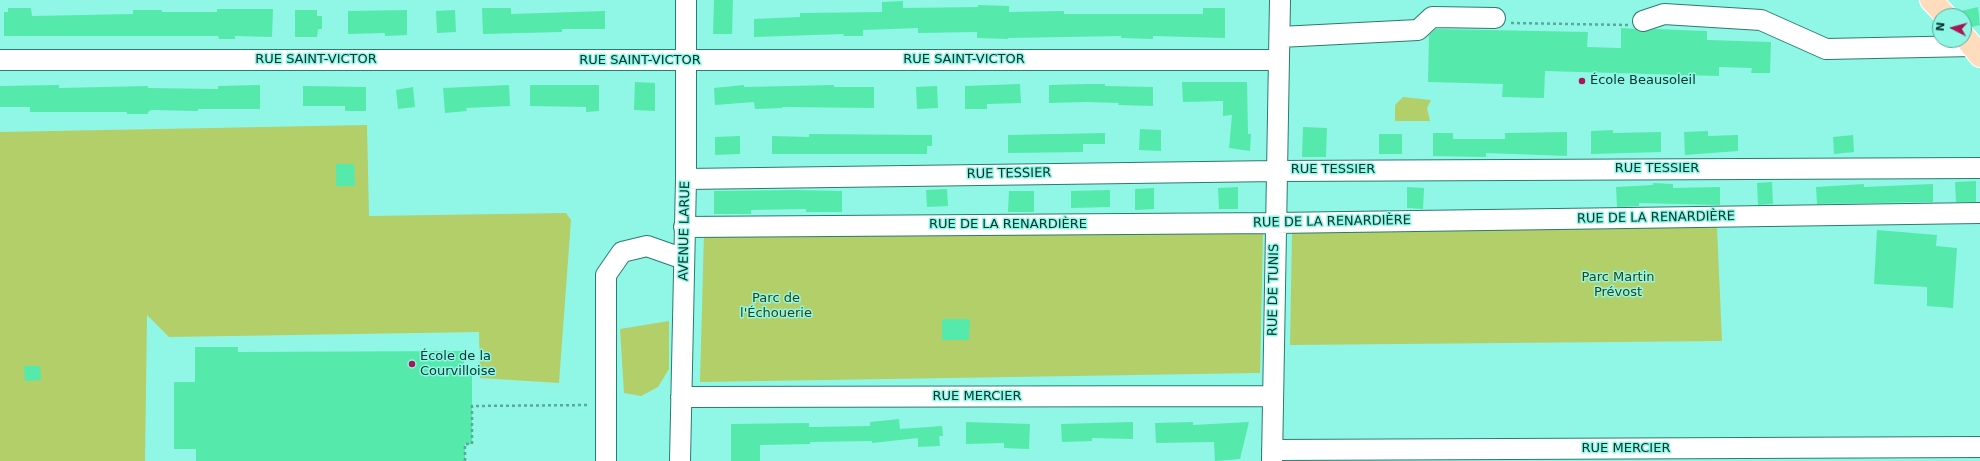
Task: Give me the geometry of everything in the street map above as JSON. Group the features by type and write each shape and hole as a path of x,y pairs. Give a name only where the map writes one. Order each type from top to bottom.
{"street":[{"name":"AVENUE LARUE","path":"680,461 686,179 686,0"},
{"name":"RUE DE TUNIS","path":"1272,455 1280,0"},
{"path":"1643,21 1664,14 1761,20 1826,49 1932,47"},
{"path":"1280,37 1418,30 1432,17 1495,18"},
{"name":"RUE SAINT-VICTOR","path":"0,60 1279,60"},
{"name":"RUE TESSIER","path":"686,179 1278,171 1980,168"},
{"name":"RUE DE LA RENARDIÈRE","path":"684,227 1275,223 1980,213"},
{"path":"606,461 606,275 622,252 647,246 684,259"},
{"name":"RUE MERCIER","path":"681,398 1272,396"},
{"name":"RUE MERCIER","path":"1272,455 1980,447"}],"path":[{"path":"1495,18 1504,23 1626,26 1643,21"},
{"path":"465,461 465,444 472,444 472,406 569,405"}],"green space":[{"path":"1403,97 1431,100 1427,108 1430,121 1395,121 1395,105"},
{"path":"367,125 369,216 566,213 571,220 559,383 480,378 479,332 169,337 147,315 145,461 0,461 0,132"},
{"name":"Parc Martin Prévost","path":"1717,227 1722,341 1290,345 1292,233"},
{"name":"Parc de l'Échouerie","path":"704,232 1263,234 1260,373 700,382"},
{"path":"669,321 669,369 658,387 641,396 624,393 620,329"}],"building":[{"path":"714,0 733,0 732,34 713,34"},
{"path":"903,1 903,8 978,7 978,5 1009,6 1009,12 1064,11 1064,14 1203,14 1203,8 1225,8 1225,38 1153,36 1153,39 1121,38 1121,36 1008,39 977,38 977,32 918,33 918,28 863,30 863,36 843,36 844,34 754,37 754,19 800,17 800,13 882,12 882,2"},
{"path":"1978,7 1980,25 1972,27 1972,8"},
{"path":"8,8 31,8 32,16 133,14 133,10 162,10 162,12 217,12 217,9 273,9 272,37 235,36 235,39 219,39 218,36 4,36 4,12 8,12"},
{"path":"482,8 511,8 511,14 605,11 605,29 562,29 562,32 483,34"},
{"path":"295,10 317,10 317,16 322,16 322,29 318,29 317,37 295,37"},
{"path":"407,10 407,35 385,36 385,33 348,34 348,11"},
{"path":"455,10 456,32 437,33 436,11"},
{"path":"1621,28 1635,29 1641,32 1655,29 1707,31 1707,40 1771,42 1770,73 1751,73 1752,68 1719,67 1719,76 1545,71 1544,98 1502,97 1503,84 1428,82 1429,35 1436,29 1588,32 1587,47 1621,48"},
{"path":"635,82 655,83 655,111 634,110"},
{"path":"1182,82 1247,82 1248,134 1251,134 1250,151 1229,148 1232,115 1223,116 1223,101 1183,102"},
{"path":"1020,84 1021,103 987,104 987,109 965,109 965,86"},
{"path":"1105,84 1105,86 1153,87 1153,106 1087,102 1049,103 1049,85"},
{"path":"59,85 59,88 148,86 148,88 218,89 218,86 260,85 260,109 198,109 198,111 151,110 148,114 127,114 127,112 30,112 30,107 0,107 0,86"},
{"path":"509,85 510,106 466,108 467,111 445,113 443,88"},
{"path":"530,85 599,85 599,111 586,112 586,107 530,106"},
{"path":"744,85 744,87 834,85 834,87 874,87 874,108 782,107 755,109 754,102 715,105 714,88"},
{"path":"303,86 366,87 366,111 345,111 345,106 303,106"},
{"path":"937,86 938,108 917,109 916,87"},
{"path":"413,87 415,107 398,109 396,90"},
{"path":"1303,127 1327,128 1326,157 1302,157"},
{"path":"1140,129 1161,130 1161,151 1139,150"},
{"path":"1613,130 1613,133 1661,132 1661,152 1591,154 1591,131"},
{"path":"1708,131 1708,136 1738,135 1738,151 1685,155 1684,132"},
{"path":"1567,132 1567,156 1486,153 1486,157 1433,156 1433,133 1453,133 1453,139 1505,139 1505,133"},
{"path":"1105,133 1105,144 1083,144 1083,152 1008,153 1008,135"},
{"path":"809,134 932,135 932,146 927,146 927,154 772,154 772,136 809,137"},
{"path":"1379,134 1402,134 1402,154 1379,154"},
{"path":"1853,135 1854,152 1834,154 1833,137"},
{"path":"740,136 740,154 715,155 715,137"},
{"path":"336,164 354,164 355,186 336,186"},
{"path":"1976,181 1976,202 1956,202 1955,182"},
{"path":"1772,182 1773,204 1758,205 1757,183"},
{"path":"1653,183 1673,184 1673,188 1720,187 1720,205 1639,203 1639,206 1617,207 1616,187 1653,185"},
{"path":"1864,184 1864,187 1933,184 1933,202 1817,204 1816,187"},
{"path":"1238,187 1238,209 1219,209 1218,188"},
{"path":"1407,187 1424,188 1423,209 1407,208"},
{"path":"1154,188 1154,209 1135,210 1135,189"},
{"path":"947,189 948,206 927,207 926,190"},
{"path":"1110,190 1110,207 1071,208 1071,191"},
{"path":"714,191 842,191 842,212 806,212 806,209 751,210 751,214 714,214"},
{"path":"1009,191 1034,191 1034,212 1008,212"},
{"path":"1877,230 1937,235 1936,246 1957,248 1953,308 1927,306 1927,287 1874,284"},
{"path":"942,319 970,319 969,340 942,340"},
{"path":"195,347 238,347 238,352 464,351 464,368 472,368 472,444 465,444 465,461 196,461 196,449 174,449 174,382 195,382"},
{"path":"24,366 40,366 41,380 25,381"},
{"path":"899,419 900,429 942,426 943,436 939,436 940,446 918,447 918,438 872,443 872,441 810,442 810,444 760,445 760,461 731,461 731,424 809,423 809,427 870,426 870,422"},
{"path":"966,422 1030,424 1029,449 1004,448 1004,443 966,444"},
{"path":"1133,422 1133,439 1092,438 1092,441 1062,442 1061,424"},
{"path":"1193,422 1193,425 1249,422 1240,459 1215,461 1214,442 1156,443 1155,423"}],"place":[{"name":"École Beausoleil","path":"1582,81"},
{"name":"École de la Courvilloise","path":"412,364"}]}
